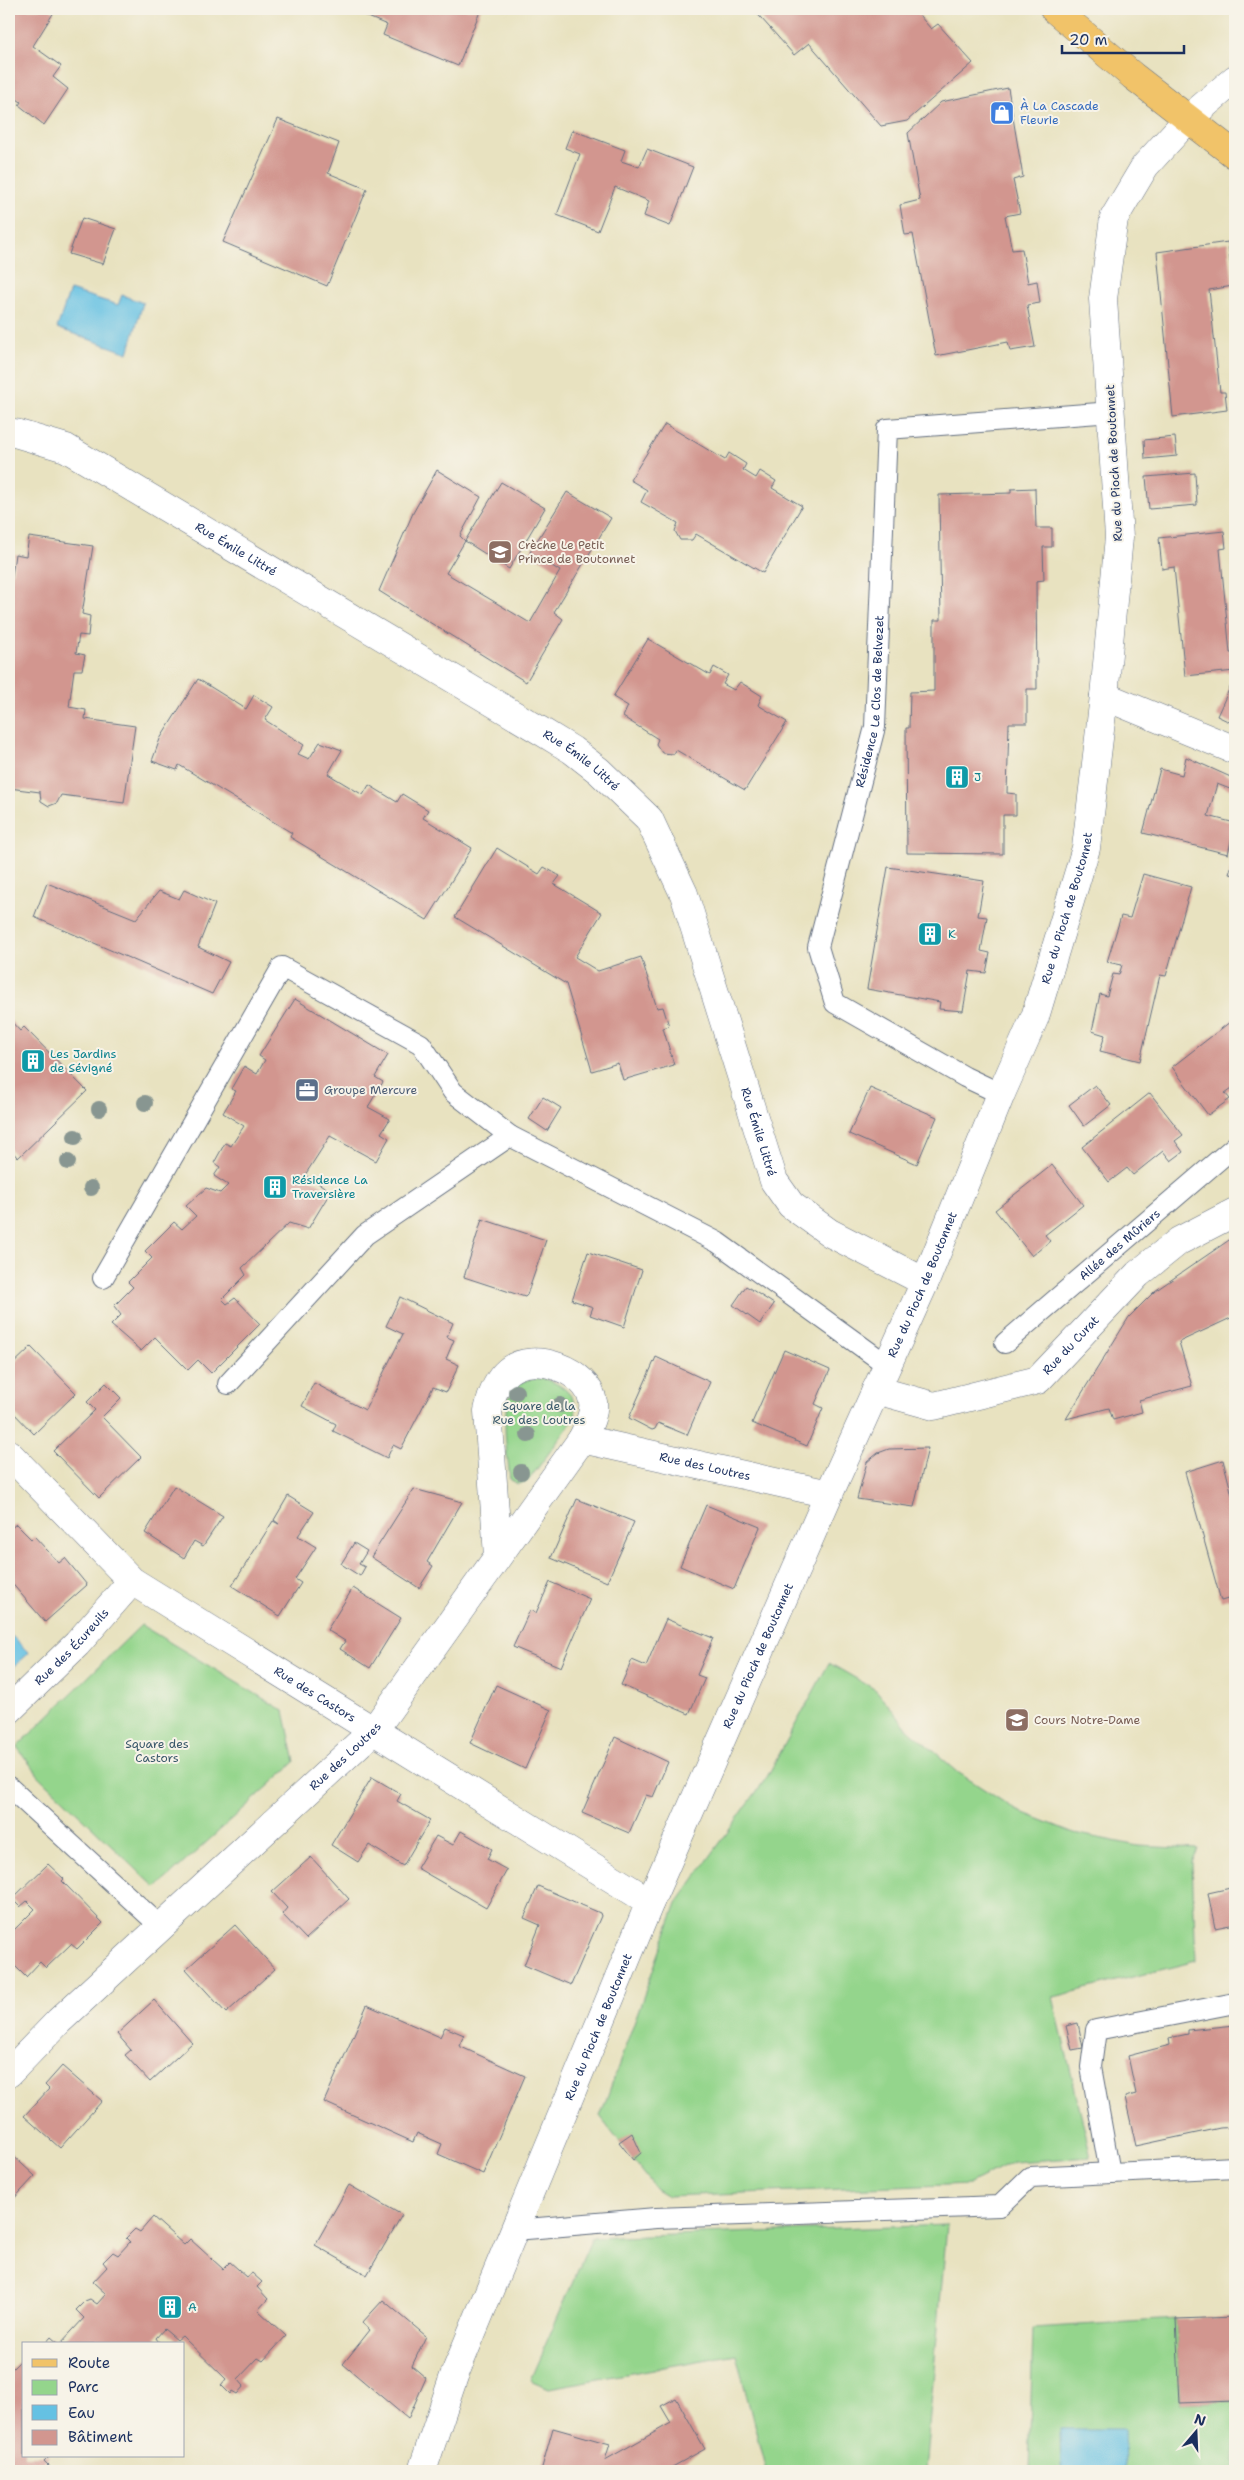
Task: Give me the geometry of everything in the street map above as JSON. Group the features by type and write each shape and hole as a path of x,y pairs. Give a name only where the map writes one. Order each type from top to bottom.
{"main road":[{"path":"1054,9 1235,155"}],"street":[{"name":"Rue du Pioch de Boutonnet","path":"422,2471 454,2376 650,1902 829,1494 925,1282 1001,1094 1035,1017 1086,848 1104,696 1119,537 1103,299 1114,218 1145,166 1188,119 1235,79"},
{"name":"Rue Émile Littré","path":"15,433 66,448 541,730 572,750 599,772 649,819 684,894 774,1181 791,1205 830,1233 925,1282"},
{"path":"1104,696 1235,750"},
{"name":"Rue du Curat","path":"876,1390 934,1406 1038,1380 1138,1274 1179,1241 1235,1212"},
{"name":"Rue des Loutres","path":"9,2073 59,2021 160,1926 374,1730 582,1439 590,1422 593,1404 590,1394 577,1377 550,1364 520,1364 508,1370 491,1396 488,1411 498,1556"},
{"name":"Rue des Loutres","path":"582,1439 829,1494"},
{"name":"Rue des Castors","path":"9,1454 132,1581 650,1902"},
{"name":"Rue des Écureuils","path":"9,1710 77,1644 132,1581"}],"lane":[{"name":"Résidence Le Clos de Belvezet","path":"1001,1094 965,1077 835,1003 818,947 875,727 887,430 1112,412"},
{"path":"103,1278 282,967 421,1044 453,1092 510,1136 717,1242 888,1365"},
{"path":"228,1384 364,1235 510,1136"},
{"name":"Allée des Mûriers","path":"1005,1343 1235,1146"},
{"path":"9,1787 160,1926"},
{"path":"1110,2173 1091,2067 1096,2030 1235,2003"},
{"path":"515,2230 656,2218 1000,2206 1030,2176 1235,2167"}],"green space":[{"name":"Square de la Rue des Loutres","path":"541,1378 555,1383 567,1391 574,1403 576,1410 575,1418 528,1481 518,1484 510,1480 507,1456 505,1427 508,1400 514,1389 522,1382"},
{"name":"Square des Castors","path":"141,1625 284,1711 295,1762 156,1888 39,1776 17,1747"},
{"path":"829,1663 876,1690 907,1728 959,1773 1016,1810 1074,1833 1138,1846 1198,1849 1192,1862 1196,1961 1053,1997 1091,2157 1013,2162 970,2184 668,2196 656,2189 600,2117 677,1903 767,1777"},
{"path":"947,2225 925,2471 766,2471 736,2354 549,2388 530,2380 592,2238"},
{"path":"1176,2319 1180,2403 1235,2401 1235,2471 1029,2471 1033,2328"}],"water":[{"path":"70,290 118,305 122,295 143,303 128,353 57,328"},
{"path":"12,1636 29,1653 9,1671 9,1639"},
{"path":"1060,2429 1124,2429 1125,2471 1061,2471"}],"building":[{"path":"9,9 50,9 54,12 33,46 61,66 53,77 68,89 44,125 19,105 21,102 9,93"},
{"path":"355,9 481,9 458,66 383,35 387,25 354,11"},
{"path":"753,9 914,9 931,29 938,24 973,63 907,121 881,126 809,43 794,55"},
{"path":"1008,88 1023,177 1013,180 1020,213 1005,216 1012,250 1022,249 1028,283 1037,281 1040,303 1027,305 1035,347 1010,351 1008,342 936,356 913,234 905,235 900,205 920,200 908,133 941,102"},
{"path":"278,119 339,143 328,173 367,189 327,286 223,242"},
{"path":"572,130 625,150 621,161 639,167 647,149 693,167 670,226 644,216 649,201 615,187 598,231 557,215 580,154 565,148"},
{"path":"82,218 116,229 103,264 69,254"},
{"path":"1228,242 1233,286 1209,290 1220,392 1225,392 1227,410 1173,417 1157,252"},
{"path":"665,424 725,460 729,453 746,464 743,470 756,478 760,471 776,481 772,488 802,506 763,573 696,534 692,540 680,540 675,531 678,523 641,502 647,490 630,480"},
{"path":"1175,437 1177,456 1145,459 1144,440"},
{"path":"437,470 481,497 460,536 465,541 446,573 530,623 560,571 530,552 567,492 611,518 554,612 563,619 526,682 379,591 413,513"},
{"path":"1195,473 1197,505 1149,509 1146,477"},
{"path":"501,482 545,508 509,569 465,541"},
{"path":"1035,488 1036,528 1052,528 1052,547 1043,547 1044,580 1036,581 1037,689 1027,689 1027,723 1009,723 1007,793 1016,794 1016,815 1003,815 1003,854 907,853 906,728 909,728 910,692 934,691 934,620 941,620 939,495 1011,493 1011,489"},
{"path":"1224,531 1226,548 1220,549 1230,653 1235,653 1235,671 1185,676 1174,567 1162,569 1159,538"},
{"path":"29,537 93,546 82,614 90,616 88,636 79,635 76,653 85,655 82,670 74,670 69,707 86,710 85,719 135,726 124,803 61,795 57,803 49,806 41,801 40,792 9,788 9,715 11,698 9,697 9,597 15,554 26,556"},
{"path":"648,639 710,675 714,667 728,675 723,684 734,690 740,682 762,696 758,705 787,722 745,790 676,750 674,754 662,753 656,744 658,739 623,717 628,706 613,697"},
{"path":"198,679 246,709 254,695 273,707 265,720 304,745 298,754 309,759 320,742 342,750 328,774 363,795 369,785 397,802 402,794 428,810 423,818 472,848 427,920 290,837 292,833 179,765 177,770 152,761 160,739"},
{"path":"1232,683 1235,684 1234,724 1217,716"},
{"path":"1186,757 1235,779 1235,791 1217,784 1208,816 1235,823 1228,854 1143,833 1160,769 1182,775"},
{"path":"497,848 539,874 544,867 560,876 554,884 602,913 575,957 598,971 641,957 657,1008 663,1007 669,1026 663,1028 674,1065 623,1080 618,1063 592,1071 566,984 455,917"},
{"path":"1235,855 1235,875 1229,874"},
{"name":"K","path":"888,867 984,881 978,916 987,917 981,951 990,953 986,973 970,971 963,1011 939,1009 940,1002 867,989"},
{"path":"1143,874 1191,887 1166,976 1160,975 1140,1061 1100,1051 1105,1035 1092,1031 1100,994 1107,996 1113,974 1119,975 1122,965 1107,962 1121,916 1130,918"},
{"path":"47,883 136,919 159,891 179,899 184,890 215,904 198,947 229,962 212,994 34,917"},
{"name":"Résidence La Traversière","path":"295,999 388,1055 375,1077 383,1082 368,1107 390,1119 381,1133 389,1138 376,1161 330,1136 305,1175 331,1191 308,1229 289,1223 242,1268 246,1275 222,1299 227,1304 235,1298 260,1324 211,1373 198,1360 188,1370 155,1337 141,1351 111,1325 121,1315 114,1306 133,1287 128,1282 152,1258 145,1251 174,1222 182,1229 196,1216 186,1206 206,1188 220,1193 228,1185 214,1176 220,1167 214,1163 225,1143 231,1146 244,1126 223,1113 236,1091 231,1089 244,1066 257,1074 265,1060 259,1056"},
{"path":"1235,1018 1235,1086 1225,1093 1230,1099 1208,1115 1172,1067"},
{"name":"Les Jardins de Sévigné","path":"9,1019 20,1031 24,1027 87,1091 18,1158 9,1148"},
{"path":"1095,1085 1111,1105 1084,1126 1069,1105"},
{"path":"870,1088 937,1117 917,1164 849,1134"},
{"path":"1150,1093 1183,1135 1175,1141 1183,1152 1171,1161 1163,1151 1133,1175 1127,1168 1109,1182 1082,1147"},
{"path":"543,1097 561,1108 547,1131 529,1119"},
{"path":"1052,1165 1083,1205 1045,1235 1050,1241 1032,1256 995,1210"},
{"path":"482,1219 546,1240 525,1297 464,1277"},
{"path":"1235,1236 1235,1316 1179,1342 1192,1386 1139,1400 1142,1412 1113,1420 1109,1408 1066,1419 1129,1317 1155,1291"},
{"path":"588,1252 642,1270 624,1327 590,1315 593,1307 572,1300"},
{"path":"746,1286 774,1304 760,1324 733,1305"},
{"path":"400,1297 453,1323 447,1337 454,1340 446,1359 459,1365 446,1392 433,1387 401,1449 393,1445 387,1458 333,1431 336,1424 302,1406 314,1383 365,1410 403,1334 386,1326"},
{"path":"31,1347 76,1393 34,1434 9,1408 9,1368"},
{"path":"784,1350 830,1370 815,1404 823,1408 807,1446 752,1423"},
{"path":"656,1357 710,1382 687,1435 658,1423 655,1429 652,1430 629,1418"},
{"path":"106,1383 121,1398 102,1417 141,1457 99,1498 53,1451 95,1410 87,1402"},
{"path":"928,1448 914,1507 857,1499 867,1462 878,1453 889,1449"},
{"path":"1223,1460 1232,1495 1235,1495 1235,1597 1221,1601 1185,1472"},
{"path":"174,1486 223,1516 203,1546 194,1541 184,1558 145,1533"},
{"path":"414,1489 462,1502 427,1562 433,1566 419,1588 371,1557"},
{"path":"288,1496 314,1512 298,1536 316,1547 295,1579 301,1583 280,1616 232,1586 273,1521 279,1524 274,1520"},
{"path":"577,1499 634,1522 607,1582 551,1558"},
{"path":"706,1505 760,1527 734,1589 680,1566"},
{"path":"16,1524 31,1539 34,1536 59,1563 65,1558 87,1585 45,1622 9,1580 9,1530"},
{"path":"354,1543 367,1551 359,1564 365,1567 360,1576 341,1564"},
{"path":"550,1582 590,1599 561,1667 513,1647 530,1610 536,1613"},
{"path":"353,1588 401,1618 370,1668 340,1649 345,1641 327,1630"},
{"path":"666,1619 713,1638 697,1675 705,1678 689,1714 621,1685 632,1660 646,1666"},
{"path":"496,1685 551,1710 525,1769 470,1743"},
{"path":"615,1737 668,1762 653,1797 646,1795 629,1833 582,1813"},
{"path":"372,1777 401,1794 397,1801 430,1820 403,1866 369,1845 358,1862 331,1845"},
{"path":"461,1831 492,1849 487,1859 507,1870 486,1908 417,1868 436,1836 453,1845"},
{"path":"311,1857 349,1899 306,1939 282,1914 287,1908 272,1892"},
{"path":"48,1864 103,1923 77,1949 71,1944 46,1968 40,1962 26,1977 9,1960 9,1935 35,1909 27,1901 20,1907 12,1899"},
{"path":"538,1886 600,1913 601,1916 571,1985 524,1965 540,1925 524,1918"},
{"path":"1235,1887 1235,1924 1215,1928 1208,1893"},
{"path":"235,1925 275,1969 226,2013 186,1969"},
{"path":"154,2000 192,2043 150,2082 125,2055 131,2050 117,2034"},
{"path":"367,2005 440,2037 445,2027 464,2035 459,2046 525,2076 483,2174 438,2154 442,2144 417,2133 413,2142 324,2102"},
{"path":"1078,2023 1083,2048 1072,2050 1066,2026"},
{"path":"1235,2025 1235,2127 1220,2128 1136,2146 1125,2097 1136,2094 1128,2056 1170,2045 1169,2038 1188,2034 1188,2030"},
{"path":"62,2066 102,2101 60,2148 24,2116 49,2089 45,2085"},
{"path":"632,2133 641,2153 633,2160 619,2142"},
{"path":"9,2152 35,2176 9,2204"},
{"path":"349,2185 402,2215 367,2275 315,2245"},
{"name":"A","path":"153,2217 184,2245 190,2239 223,2269 230,2262 247,2277 252,2273 262,2282 257,2287 268,2299 258,2310 286,2336 263,2361 258,2358 238,2379 244,2386 237,2394 232,2391 230,2394 221,2385 226,2379 182,2336 177,2340 164,2329 156,2338 159,2342 62,2342 84,2318 76,2310 85,2301 90,2299 97,2304 106,2294 93,2282 107,2267 103,2262 113,2252 118,2255 130,2242 126,2238 135,2229 140,2232"},
{"path":"383,2300 426,2336 412,2366 426,2378 408,2419 343,2364 370,2330 362,2323"},
{"path":"1235,2317 1235,2401 1180,2403 1176,2319"},
{"path":"51,2337 57,2342 47,2342"},
{"path":"22,2359 22,2458 48,2458 44,2462 53,2471 9,2471 9,2372"},
{"path":"676,2398 705,2449 665,2471 541,2471 553,2428 610,2444 605,2460 671,2423 661,2406"}],"place":[{"name":"À La Cascade Fleurie","path":"1002,113"},
{"name":"Crèche Le Petit Prince de Boutonnet","path":"500,552"},
{"name":"J","path":"957,777"},
{"name":"K","path":"930,934"},
{"name":"Les Jardins de Sévigné","path":"33,1061"},
{"name":"Groupe Mercure","path":"307,1090"},
{"name":"Résidence La Traversière","path":"275,1187"},
{"name":"Cours Notre-Dame","path":"1017,1720"},
{"name":"A","path":"170,2307"}]}
